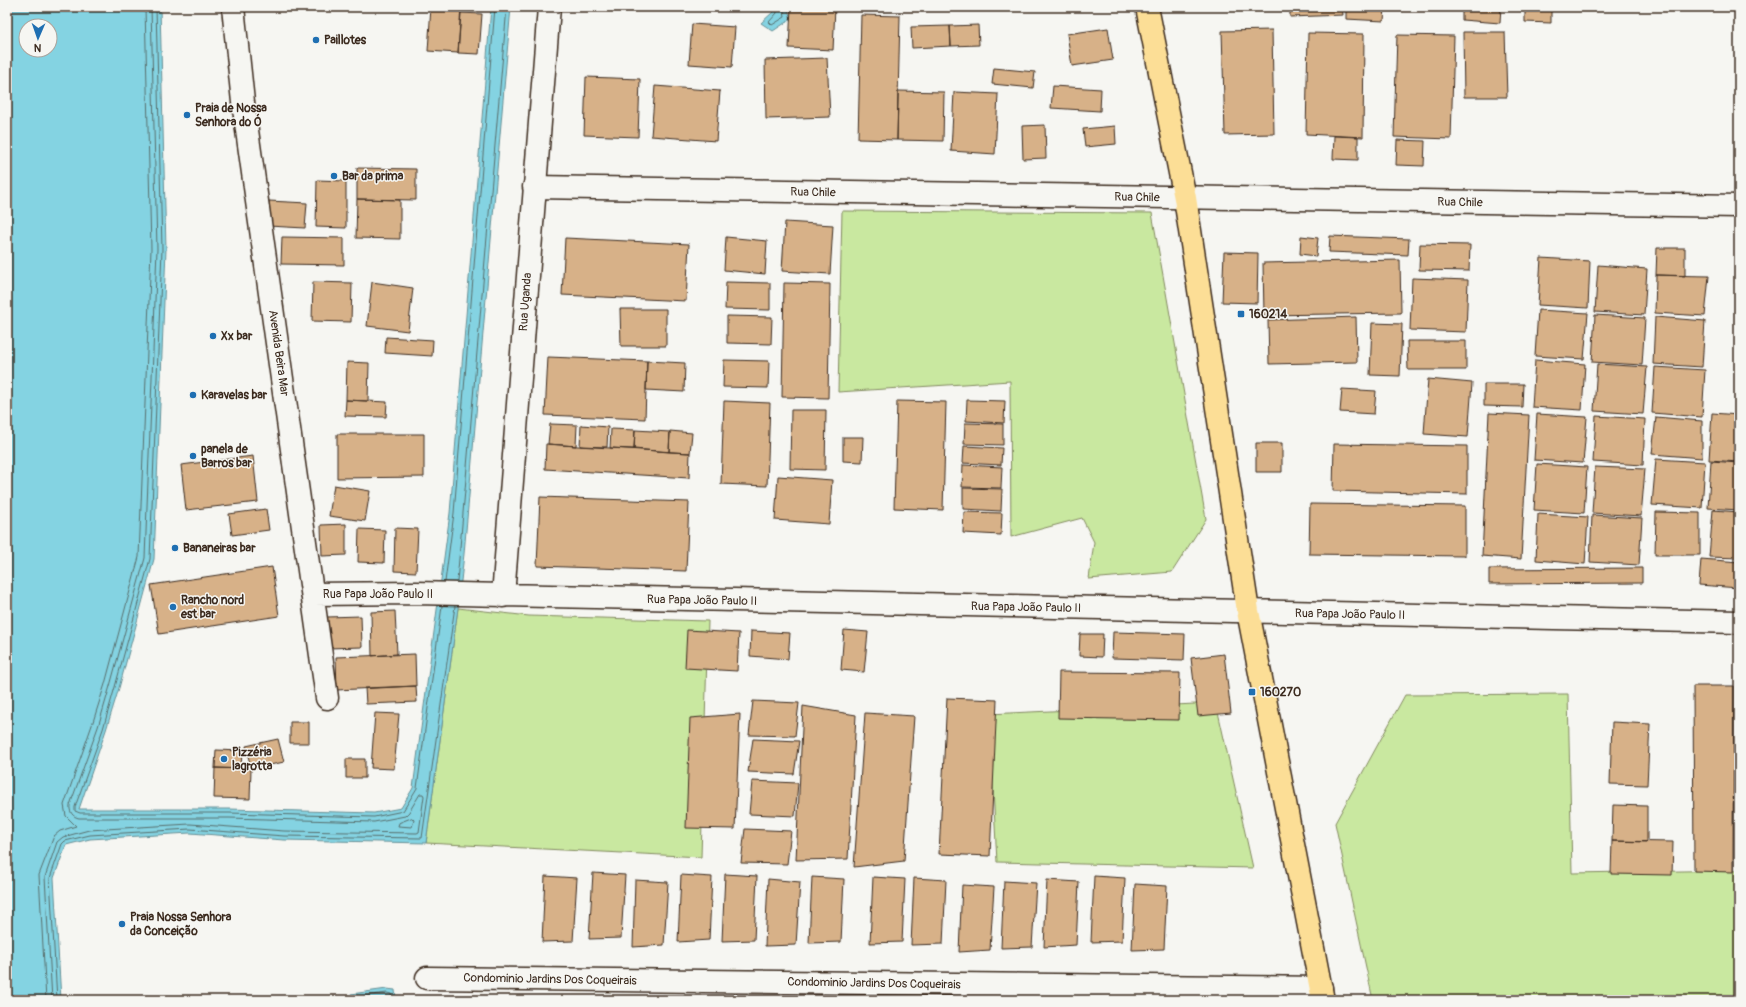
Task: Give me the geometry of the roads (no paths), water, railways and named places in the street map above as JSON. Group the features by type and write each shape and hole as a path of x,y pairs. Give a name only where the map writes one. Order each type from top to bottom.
{"main road":[{"path":"1147,7 1185,198 1248,611 1322,994"}],"street":[{"name":"Avenida Beira Mar","path":"233,7 243,102 327,698"},
{"name":"Rua Uganda","path":"503,596 549,7"},
{"name":"Rua Chile","path":"534,187 1739,206"},
{"name":"Rua Papa João Paulo II","path":"313,594 416,593 1739,622"},
{"name":"Condominio Jardins Dos Coqueirais","path":"428,978 1260,988 1322,994"}],"water":[{"path":"7,7 160,7 166,249 154,559 119,688 79,809 229,809 374,813 401,808 413,788 450,513 491,7 511,7 464,554 426,843 284,840 190,833 90,839 66,845 54,878 61,1000 7,1000"},
{"path":"771,7 787,7 791,19 773,31 761,23 774,11"},
{"path":"387,989 395,990 396,1000 352,1000 351,994"}],"place":[{"name":"Paillotes","path":"316,40"},
{"name":"Praia de Nossa Senhora do Ó","path":"187,115"},
{"name":"Bar da prima","path":"334,176"},
{"name":"160214","path":"1241,314"},
{"name":"Xx bar","path":"213,336"},
{"name":"Karavelas bar","path":"193,395"},
{"name":"panela de Barros bar","path":"193,456"},
{"name":"Bananeiras bar","path":"175,548"},
{"name":"Rancho nord est bar","path":"173,607"},
{"name":"160270","path":"1252,692"},
{"name":"Pizzéria lagrotta","path":"224,759"},
{"name":"Praia Nossa Senhora da Conceição","path":"122,924"}]}
